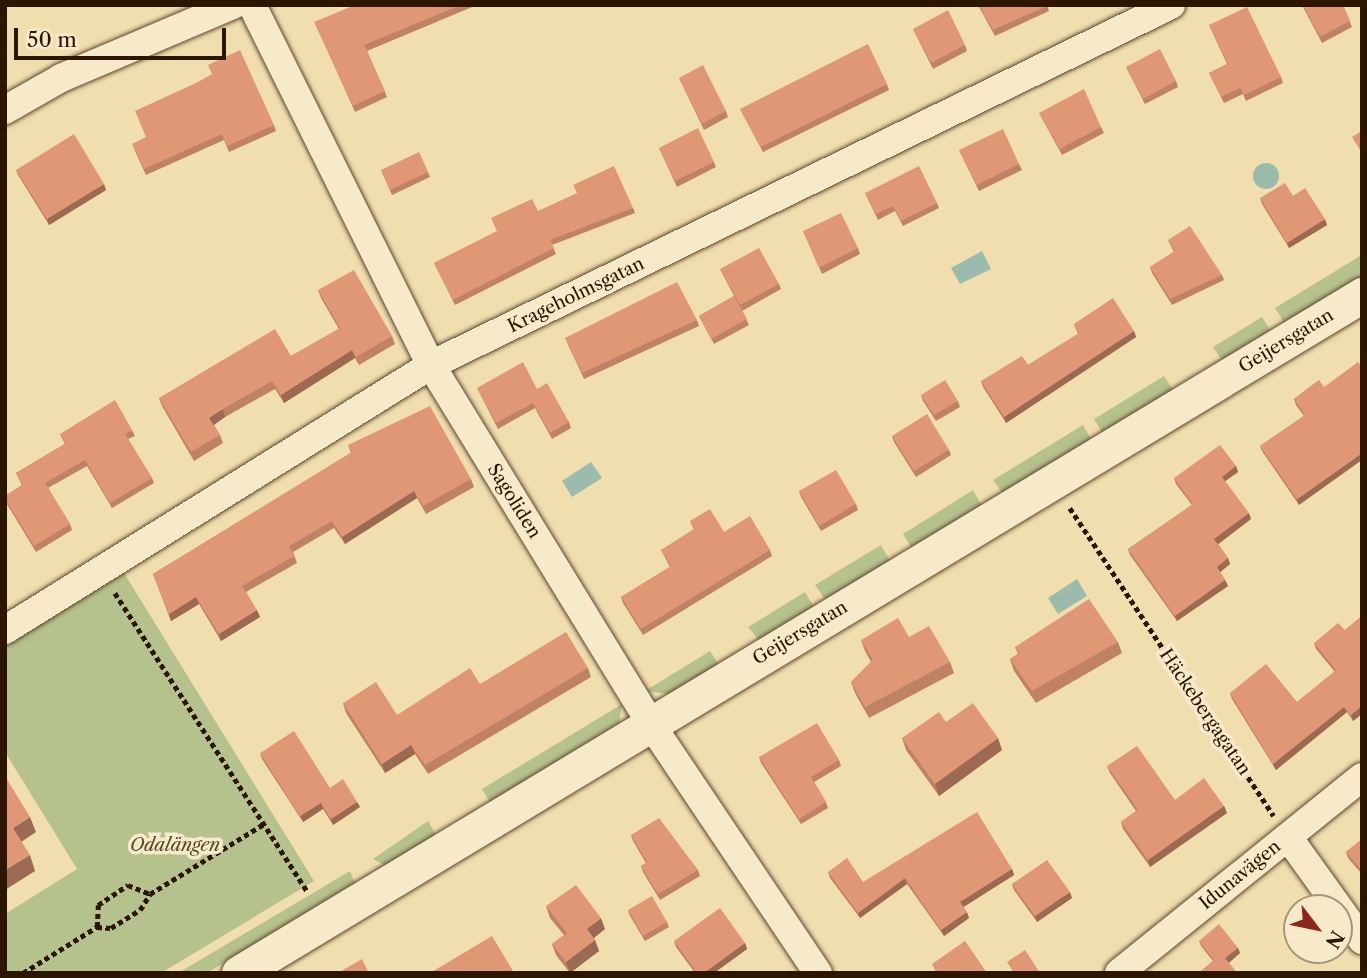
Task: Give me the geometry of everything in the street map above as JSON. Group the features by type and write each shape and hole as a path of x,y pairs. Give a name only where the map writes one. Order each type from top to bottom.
{"street":[{"path":"5,110 61,78 233,5"},
{"name":"Sagoliden","path":"253,5 430,365 650,723 818,973"},
{"name":"Krageholmsgatan","path":"5,630 430,365 1171,5"},
{"name":"Geijersgatan","path":"253,969 650,723 1362,295"},
{"name":"Idunavägen","path":"1119,973 1362,777"},
{"path":"1288,837 1362,940"}],"path":[{"name":"Häckebergagatan","path":"1052,482 1288,837"},
{"path":"100,570 308,892"},
{"path":"23,973 97,927 111,928 130,916 149,894 264,824"},
{"path":"97,927 98,905 128,885 149,894"}],"green space":[{"path":"1360,256 1362,276 1285,324 1275,308"},
{"path":"1262,317 1270,330 1222,360 1213,347"},
{"path":"1164,376 1173,390 1102,432 1094,419"},
{"path":"1083,425 1092,441 1003,494 993,480"},
{"path":"973,490 982,506 911,547 903,534"},
{"path":"881,545 890,561 825,599 815,585"},
{"name":"Odalängen","path":"124,573 314,881 161,973 5,973 5,914 77,869 5,752 5,646"},
{"path":"805,592 814,607 759,640 748,627"},
{"path":"710,651 719,665 670,694 645,691"},
{"path":"622,704 619,723 490,802 482,789"},
{"path":"428,821 437,836 388,867 373,859"},
{"path":"350,871 355,883 207,973 178,973"}],"shaded area":[{"path":"1266,163 1275,167 1279,176 1275,185 1266,189 1257,185 1253,176 1257,167"},
{"path":"982,251 991,269 960,284 951,268"},
{"path":"591,462 602,478 572,497 562,481"},
{"path":"1077,579 1087,596 1058,614 1048,598"}],"building":[{"path":"355,5 461,5 364,45 385,91 353,106 314,22"},
{"path":"979,5 1047,5 1047,6 993,30"},
{"path":"1303,5 1343,5 1350,21 1320,37"},
{"path":"1247,7 1281,77 1244,95 1240,88 1221,97 1209,73 1228,64 1209,25"},
{"path":"948,10 965,45 931,63 913,29"},
{"path":"868,44 887,84 761,147 740,109"},
{"path":"1160,49 1176,81 1143,99 1126,67"},
{"path":"240,50 274,125 227,146 222,134 144,169 132,144 146,137 135,111 212,74 208,65"},
{"path":"703,65 726,111 702,124 679,78"},
{"path":"1084,89 1101,127 1060,149 1039,113"},
{"path":"698,128 714,162 675,181 659,148"},
{"path":"1003,129 1019,164 977,185 959,150"},
{"path":"1362,131 1362,153 1352,137"},
{"path":"74,134 104,184 47,219 16,170"},
{"path":"419,152 428,172 390,190 381,170"},
{"path":"614,166 633,208 550,240 554,248 453,300 434,263 497,231 491,218 532,199 538,211 577,193 573,185"},
{"path":"919,166 937,203 901,221 893,206 876,214 865,193"},
{"path":"1285,183 1293,196 1305,188 1325,219 1287,243 1260,198"},
{"path":"841,213 858,248 819,268 803,231"},
{"path":"1190,226 1222,275 1170,299 1150,267 1175,251 1168,240"},
{"path":"759,248 779,284 740,305 720,269"},
{"path":"354,270 392,336 356,357 352,350 281,395 272,381 223,409 209,418 220,435 191,452 159,398 275,329 291,356 340,328 318,290"},
{"path":"677,282 697,320 582,373 565,338"},
{"path":"734,296 747,319 711,339 699,316"},
{"path":"1113,298 1134,331 1004,417 981,381 1022,356 1028,365 1079,333 1074,324"},
{"path":"523,362 537,389 547,383 569,422 550,433 533,403 496,423 477,388"},
{"path":"1358,362 1362,367 1362,453 1297,499 1260,446 1305,415 1294,399 1319,380 1324,387"},
{"path":"945,380 958,401 934,415 921,395"},
{"path":"115,400 132,430 125,434 152,478 110,503 85,460 45,483 70,524 34,546 5,499 5,496 23,485 16,473 66,443 60,434"},
{"path":"430,406 471,479 423,506 414,491 342,537 332,521 289,546 294,556 242,586 257,610 219,634 196,597 169,614 153,574 352,452 348,445"},
{"path":"927,414 949,450 914,471 892,436"},
{"path":"1220,445 1236,466 1222,477 1249,513 1214,539 1228,558 1217,567 1225,580 1175,616 1128,549 1193,504 1174,478"},
{"path":"836,470 856,504 819,526 799,491"},
{"path":"710,509 724,532 750,516 770,550 641,629 621,597 671,566 661,550 694,529 690,521"},
{"path":"1089,599 1118,642 1032,691 1010,659 1019,653 1015,647"},
{"path":"1362,616 1362,706 1351,715 1344,707 1273,764 1230,693 1266,664 1297,702 1336,670 1314,643 1338,623 1345,630"},
{"path":"898,618 909,637 929,626 950,662 865,707 851,682 873,660 861,640"},
{"path":"566,632 588,668 425,765 411,745 382,764 343,703 376,682 397,715 470,668 480,684"},
{"path":"973,703 998,738 935,784 902,738 939,712 946,722"},
{"path":"817,723 839,760 811,777 826,802 799,819 759,757"},
{"path":"294,731 330,788 343,779 357,802 331,819 321,803 300,816 260,753"},
{"path":"1137,746 1175,800 1204,778 1224,806 1148,860 1121,822 1138,810 1107,766"},
{"path":"5,776 30,817 13,828 30,855 5,870"},
{"path":"977,812 1012,869 960,902 967,912 941,930 905,878 858,913 828,872 847,858 863,882"},
{"path":"659,818 698,870 658,894 641,866 647,862 631,835"},
{"path":"1362,839 1362,871 1346,852"},
{"path":"1047,860 1070,892 1035,916 1012,884"},
{"path":"576,885 601,918 587,929 595,940 566,962 552,944 567,933 546,906"},
{"path":"652,896 667,922 643,936 628,910"},
{"path":"720,908 745,943 704,973 697,973 674,941"},
{"path":"1219,924 1238,948 1225,958 1237,973 1201,971 1214,960 1199,941"},
{"path":"492,936 513,971 430,973"},
{"path":"965,941 987,973 935,973 932,964"},
{"path":"1025,950 1040,973 1014,973 1007,962"},
{"path":"362,959 369,973 338,973"}]}
